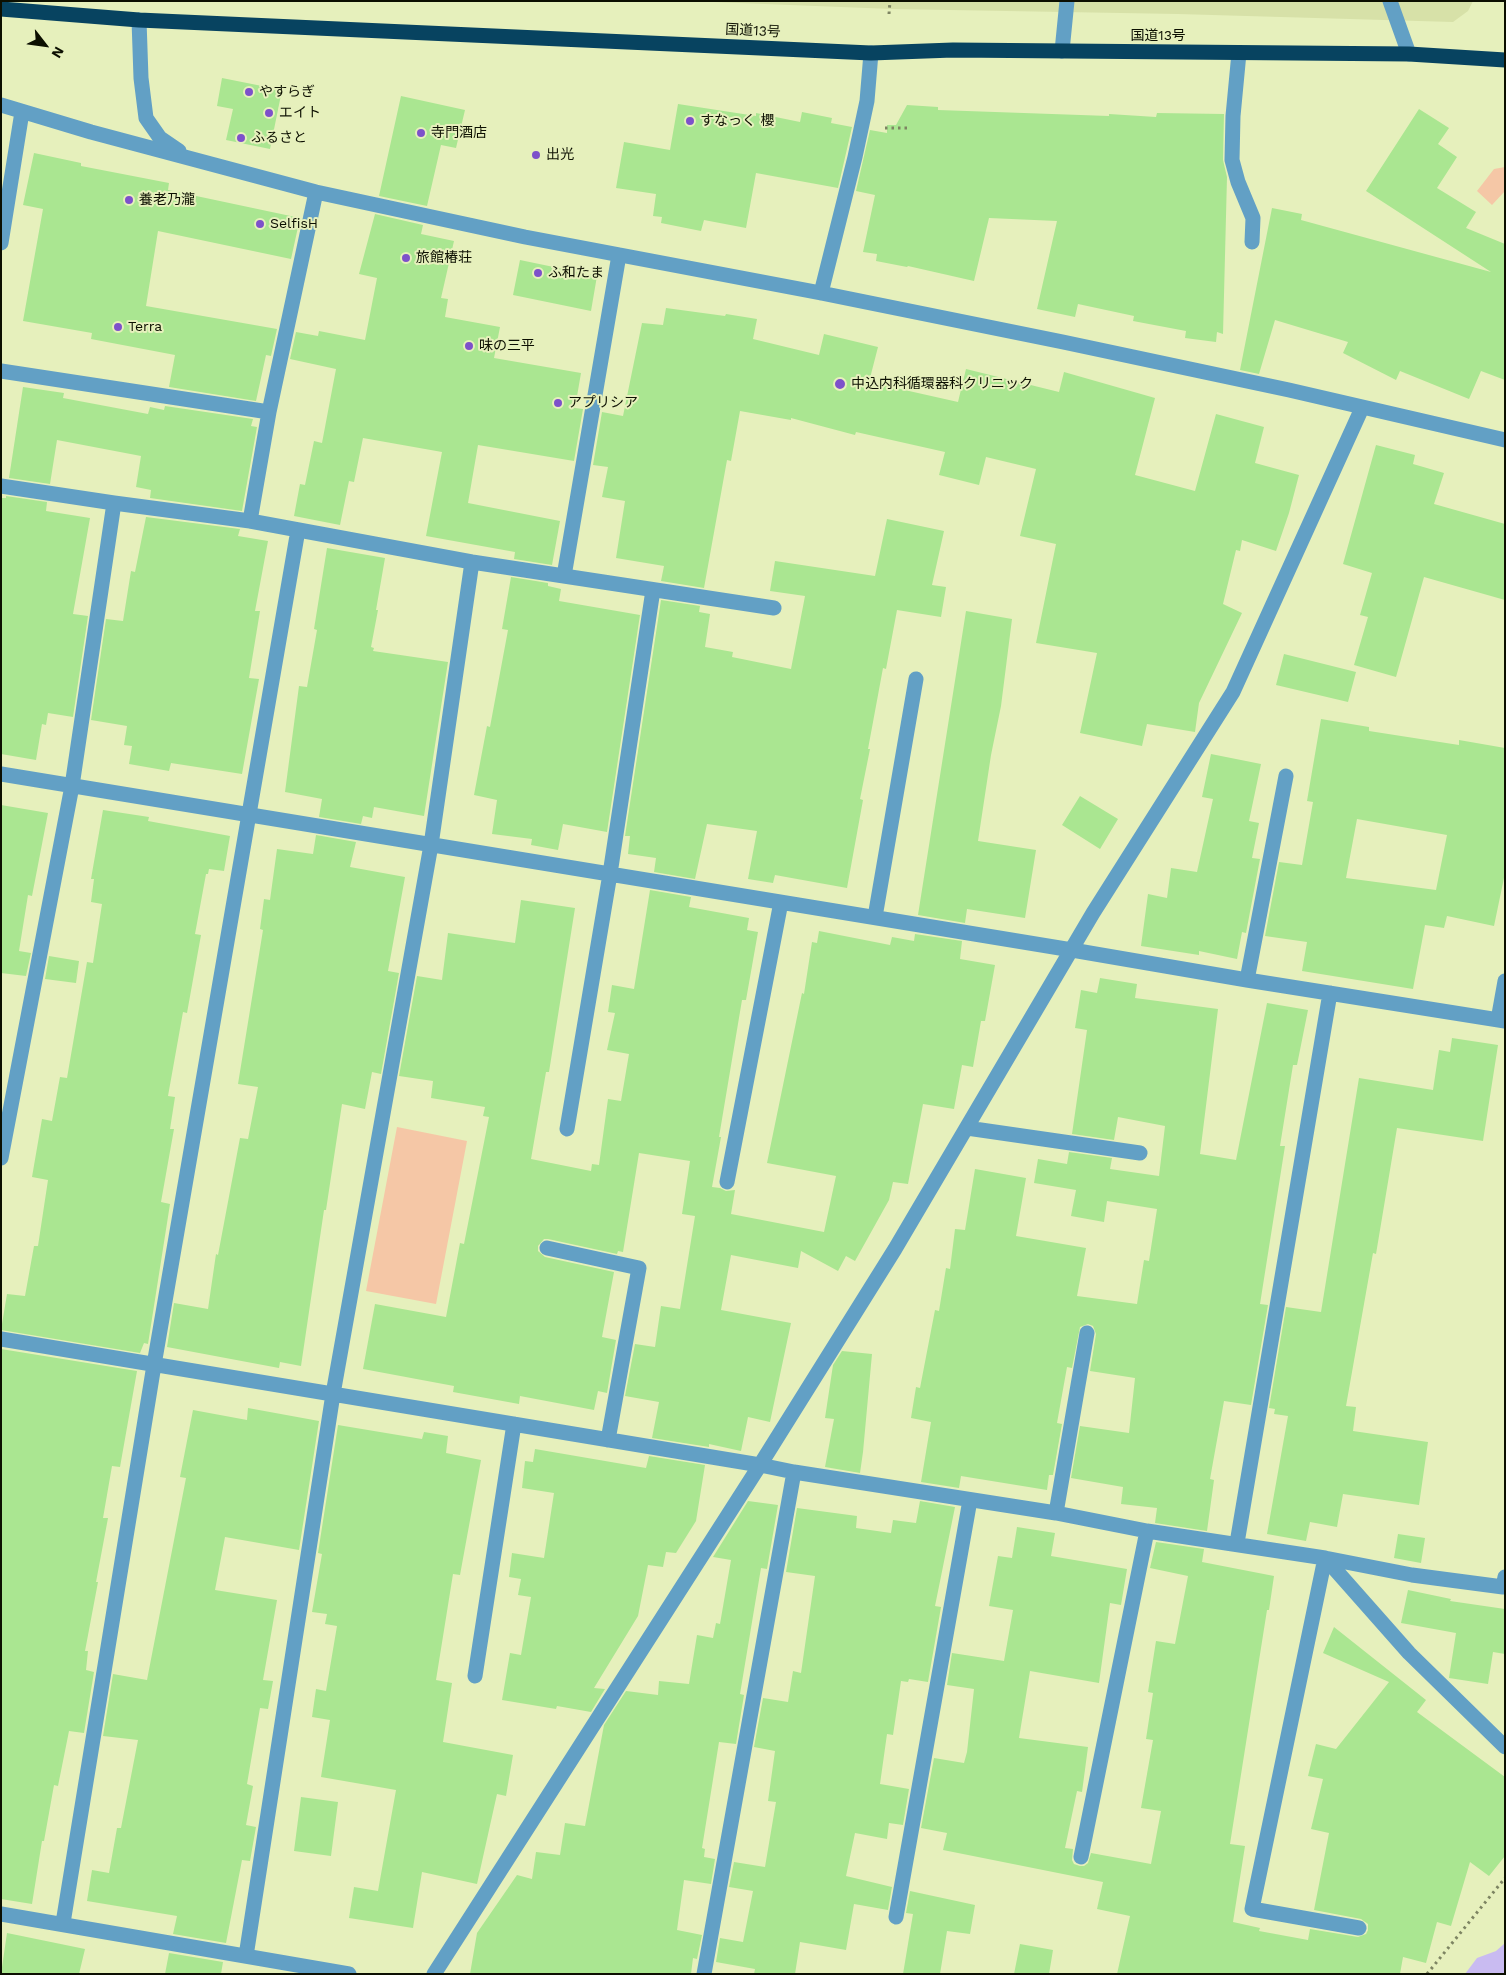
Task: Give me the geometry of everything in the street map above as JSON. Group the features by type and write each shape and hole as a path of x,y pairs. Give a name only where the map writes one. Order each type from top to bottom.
{"highway":[{"name":"国道13号","path":"1,9 139,20 871,53 953,50 1239,52 1410,54 1505,60"}],"street":[{"path":"1062,51 1067,1"},
{"path":"1390,1 1410,54"},
{"path":"139,20 141,78 146,118 160,138 188,157"},
{"path":"1239,52 1233,116 1232,160 1238,182 1253,218 1252,242"},
{"path":"822,293 867,101 871,53"},
{"path":"1,105 91,132 316,192 619,255 822,293 1289,390 1505,440"},
{"path":"1,242 22,112"},
{"path":"250,521 269,412 316,192"},
{"path":"564,576 619,255"},
{"path":"1,371 269,412"},
{"path":"434,1974 896,1249 1093,913 1233,692 1362,408"},
{"path":"1,486 250,521 472,562 774,608"},
{"path":"1,1158 72,786 114,503"},
{"path":"63,1923 154,1365 298,530"},
{"path":"246,1956 333,1394 431,845 472,562"},
{"path":"567,1129 610,874 653,590"},
{"path":"875,917 916,679"},
{"path":"1,774 1247,980 1501,1020 1505,981"},
{"path":"1247,980 1286,776"},
{"path":"727,1182 781,902"},
{"path":"1236,1543 1330,993"},
{"path":"967,1128 1140,1153"},
{"path":"547,1248 639,1268 608,1440"},
{"path":"1056,1513 1087,1333"},
{"path":"1,1339 794,1472 1056,1513 1147,1531 1236,1543 1412,1574 1503,1587 1505,1577"},
{"path":"475,1676 514,1424"},
{"path":"704,1974 794,1472"},
{"path":"896,1917 970,1500"},
{"path":"1081,1857 1147,1531"},
{"path":"1325,1558 1409,1653 1505,1747"},
{"path":"1325,1558 1252,1908 1359,1928"},
{"path":"1,1914 63,1923 349,1974"}],"path":[{"path":"889,14 890,1"},
{"path":"1427,1974 1505,1878"}],"shaded area":[{"path":"688,1 1473,1 1468,11 1453,22 1178,14 892,9"},
{"path":"1505,167 1505,191 1492,205 1477,191 1494,169"},
{"path":"397,1127 467,1141 436,1304 366,1291"},
{"path":"1505,1943 1505,1974 1465,1974 1477,1958 1496,1951"}],"building":[{"path":"222,78 282,90 270,149 226,140 233,109 217,106"},
{"path":"401,96 465,110 456,148 441,145 427,206 379,196"},
{"path":"678,104 756,116 756,113 800,122 802,112 832,118 831,123 852,127 838,188 756,173 746,228 704,220 701,231 661,223 662,217 653,216 656,194 616,188 624,142 670,150"},
{"path":"907,105 938,107 938,110 1109,116 1109,114 1156,117 1157,113 1224,114 1223,160 1227,177 1223,334 1217,332 1216,342 1185,338 1186,331 1133,321 1134,316 1078,304 1075,317 1037,309 1057,221 989,218 974,281 876,261 877,254 863,252 875,195 856,191 870,130 887,133 887,125 896,125"},
{"path":"1419,109 1449,128 1438,144 1457,157 1437,188 1476,212 1466,228 1505,244 1505,380 1481,371 1469,399 1400,371 1396,380 1343,353 1348,342 1275,320 1259,374 1240,370 1272,208 1302,214 1301,220 1491,272 1366,191"},
{"path":"34,153 81,163 81,166 169,183 168,190 300,218 291,259 158,231 146,306 277,329 271,356 266,355 256,401 169,387 175,355 91,339 92,333 23,321 43,209 23,205"},
{"path":"375,214 423,225 421,234 454,241 441,298 448,299 445,317 500,327 494,358 581,373 575,408 583,409 574,461 478,445 468,503 560,521 552,565 514,559 515,552 426,536 442,452 363,438 354,482 349,481 340,525 294,516 300,484 305,485 314,441 322,443 336,369 290,359 296,332 318,336 319,331 365,340 377,278 359,274"},
{"path":"520,260 597,276 591,311 513,295"},
{"path":"666,308 757,319 753,339 819,355 824,334 878,347 869,382 958,402 966,369 1059,392 1064,372 1155,398 1135,475 1195,491 1216,414 1264,427 1255,463 1299,475 1276,551 1242,540 1240,551 1236,550 1223,604 1242,613 1199,703 1195,732 1147,724 1142,746 1080,733 1097,653 1036,643 1056,544 1020,536 1036,469 986,457 979,485 939,475 945,452 856,432 855,435 791,418 791,420 740,411 731,461 727,460 704,588 661,581 664,566 616,558 625,501 602,497 608,467 593,465 602,412 623,416 642,323 663,325"},
{"path":"23,387 64,393 63,398 148,414 150,407 164,410 165,406 253,419 251,426 257,427 242,511 150,498 151,490 136,487 141,456 57,440 50,484 9,478"},
{"path":"1376,445 1415,455 1413,464 1444,473 1434,504 1505,524 1505,600 1424,577 1396,677 1354,665 1368,617 1360,615 1372,573 1343,564"},
{"path":"6,496 47,502 46,511 90,518 73,614 88,616 73,717 48,713 46,725 42,724 36,760 1,754 1,498 6,498"},
{"path":"146,517 240,529 238,536 268,541 255,611 260,611 249,678 259,679 242,774 171,763 169,771 129,764 132,746 124,745 127,726 91,720 106,619 123,621 131,571 135,572"},
{"path":"887,519 944,531 932,585 946,587 941,617 897,610 886,669 883,668 868,749 870,749 860,799 863,800 847,888 775,875 773,883 748,879 757,831 707,824 695,879 654,872 656,858 628,854 630,836 625,836 661,600 700,606 699,612 710,614 705,647 733,652 732,657 791,669 805,596 770,591 775,561 875,576"},
{"path":"327,548 385,558 371,647 374,648 373,651 448,662 424,816 374,807 372,818 363,816 361,824 319,817 322,799 285,792 299,686 307,687 317,630 314,629"},
{"path":"511,577 548,583 548,586 561,589 559,601 640,615 607,832 563,824 558,850 531,845 532,839 492,834 497,800 474,795 487,726 490,727 508,630 502,629"},
{"path":"966,611 1012,619 1001,706 991,755 978,841 1036,850 1025,918 967,909 965,923 918,915"},
{"path":"1284,654 1356,672 1348,702 1276,685"},
{"path":"1321,719 1369,727 1369,731 1459,745 1459,740 1505,748 1505,873 1494,926 1447,916 1444,928 1425,925 1413,989 1302,971 1307,942 1265,936 1279,862 1302,865 1313,802 1307,801","holes":["1357,819 1447,835 1436,890 1346,878"]},
{"path":"1211,754 1261,764 1249,821 1259,823 1252,858 1260,859 1246,933 1242,932 1237,959 1199,951 1199,955 1141,946 1148,894 1167,898 1171,868 1197,872 1213,799 1202,797"},
{"path":"1080,796 1118,819 1100,849 1062,825"},
{"path":"1,805 48,813 32,896 28,895 19,951 31,953 26,976 1,973"},
{"path":"103,810 149,817 148,821 230,836 224,871 209,869 208,874 206,874 195,934 201,935 187,1013 183,1012 168,1096 175,1097 170,1129 174,1129 161,1202 170,1204 148,1344 144,1343 140,1353 1,1330 7,1294 25,1296 34,1246 38,1246 48,1180 32,1177 42,1119 52,1121 60,1077 67,1078 87,962 93,963 102,904 91,902 94,879 91,879"},
{"path":"316,835 356,842 350,867 405,877 388,971 399,973 381,1074 372,1072 365,1109 342,1104 301,1366 280,1362 279,1368 167,1347 174,1303 208,1309 216,1254 218,1255 240,1138 248,1139 258,1087 238,1084 263,930 260,929 264,899 270,900 277,849 313,854"},
{"path":"650,890 691,897 689,907 749,918 747,930 758,932 746,1000 742,1000 712,1187 726,1191 735,1190 731,1214 824,1232 836,1176 767,1163 802,993 804,994 812,942 817,943 819,931 890,945 892,937 914,941 915,934 962,941 960,959 995,965 985,1021 981,1021 973,1067 962,1065 954,1109 923,1104 908,1184 893,1182 889,1200 855,1261 846,1256 838,1271 801,1251 798,1268 731,1255 721,1310 791,1323 770,1422 748,1417 741,1451 709,1444 709,1447 652,1438 659,1402 625,1396 635,1344 655,1347 661,1306 680,1309 695,1216 682,1214 690,1161 639,1153 623,1252 618,1251 617,1254 548,1239 544,1239 538,1246 538,1251 545,1257 614,1272 602,1337 616,1340 607,1393 598,1391 594,1410 520,1396 519,1404 453,1392 454,1386 363,1369 375,1304 446,1317 460,1243 464,1244 489,1117 483,1116 485,1107 431,1098 433,1081 399,1076 417,976 442,980 448,933 515,943 521,900 575,908 549,1072 546,1072 531,1159 591,1171 592,1164 599,1165 608,1099 621,1101 629,1054 607,1050 615,1013 608,1012 612,985 634,989"},
{"path":"49,956 79,961 76,983 45,979"},
{"path":"1100,978 1137,984 1135,998 1218,1009 1200,1154 1236,1160 1267,1003 1308,1010 1297,1065 1293,1065 1280,1146 1285,1146 1260,1304 1268,1305 1251,1405 1224,1401 1210,1479 1214,1480 1207,1531 1155,1523 1157,1508 1121,1504 1123,1487 1071,1478 1080,1426 1129,1433 1135,1378 1090,1371 1096,1334 1093,1326 1088,1324 1080,1327 1072,1368 1067,1367 1057,1423 1062,1424 1053,1475 1049,1475 1047,1490 961,1476 959,1488 921,1482 931,1422 911,1418 916,1387 920,1388 935,1310 939,1311 946,1268 950,1269 955,1229 965,1230 975,1169 1026,1178 1016,1236 1086,1248 1077,1296 1137,1304 1144,1260 1149,1261 1157,1209 1107,1201 1104,1222 1071,1216 1076,1190 1034,1183 1038,1159 1067,1164 1069,1152 1112,1158 1110,1169 1159,1176 1165,1126 1118,1117 1114,1140 1072,1134 1087,1030 1075,1028 1081,990 1097,993"},
{"path":"1452,1038 1498,1045 1483,1141 1397,1128 1376,1254 1373,1253 1346,1406 1356,1407 1353,1431 1428,1442 1419,1505 1343,1494 1337,1527 1310,1522 1306,1541 1267,1534 1288,1416 1274,1414 1275,1409 1269,1408 1286,1307 1321,1312 1359,1078 1433,1090 1439,1050 1450,1052"},
{"path":"1,1349 137,1371 120,1467 112,1466 103,1518 108,1518 85,1651 88,1651 86,1670 94,1672 84,1733 69,1731 58,1786 54,1785 44,1841 42,1841 32,1904 1,1899"},
{"path":"842,1351 872,1354 860,1473 825,1467 834,1419 825,1418 833,1365"},
{"path":"248,1408 319,1421 299,1550 225,1537 215,1590 277,1600 263,1680 273,1681 268,1709 260,1708 247,1784 253,1786 246,1825 256,1827 250,1861 242,1860 226,1943 173,1934 177,1916 87,1901 92,1870 109,1873 117,1828 121,1828 138,1740 103,1736 113,1674 147,1680 186,1478 180,1477 193,1410 247,1420"},
{"path":"338,1425 422,1439 424,1432 448,1436 446,1453 481,1460 460,1575 453,1574 436,1680 452,1683 443,1742 513,1755 506,1796 497,1794 477,1884 422,1872 413,1928 349,1918 354,1887 378,1891 396,1790 321,1777 330,1720 312,1717 316,1689 326,1691 337,1626 325,1624 327,1614 312,1612 322,1554 318,1553"},
{"path":"535,1449 646,1468 649,1456 705,1465 696,1521 676,1553 666,1552 663,1567 648,1565 638,1616 594,1688 605,1689 591,1712 557,1706 556,1709 502,1700 510,1653 521,1655 531,1597 518,1595 521,1579 509,1577 512,1553 544,1558 554,1493 522,1488 525,1461 533,1462"},
{"path":"748,1501 778,1505 767,1569 761,1568 740,1694 744,1695 736,1744 719,1742 702,1848 705,1849 704,1857 715,1859 711,1884 684,1880 677,1930 702,1935 697,1959 693,1958 691,1974 470,1974 477,1933 517,1875 532,1879 536,1852 560,1855 565,1823 585,1826 604,1725 626,1691 658,1695 659,1681 689,1684 697,1635 713,1638 716,1623 720,1624 731,1560 713,1557"},
{"path":"920,1501 955,1507 935,1606 941,1607 928,1682 909,1679 908,1682 901,1681 893,1735 887,1734 880,1784 909,1789 903,1825 889,1823 887,1839 855,1833 846,1876 892,1887 888,1910 854,1904 846,1950 800,1942 795,1974 754,1974 755,1969 716,1962 720,1938 743,1942 753,1891 729,1887 734,1862 765,1867 776,1802 768,1801 775,1751 754,1747 763,1698 788,1702 793,1671 801,1673 815,1576 786,1572 797,1508 857,1516 856,1528 891,1533 893,1520 916,1523"},
{"path":"1017,1527 1055,1533 1051,1556 1127,1569 1121,1605 1110,1603 1099,1683 1030,1671 1019,1738 1088,1747 1082,1792 1077,1791 1065,1848 1073,1849 1072,1860 1074,1864 1084,1866 1088,1863 1091,1853 1151,1864 1161,1811 1141,1808 1153,1740 1146,1739 1153,1693 1148,1692 1156,1641 1175,1644 1188,1576 1150,1568 1156,1542 1204,1549 1202,1562 1274,1576 1230,1844 1245,1846 1233,1922 1260,1928 1259,1931 1308,1940 1310,1929 1358,1937 1366,1934 1368,1930 1368,1924 1361,1919 1314,1910 1329,1833 1311,1829 1323,1779 1308,1776 1316,1744 1336,1749 1389,1682 1323,1653 1334,1627 1426,1700 1417,1712 1505,1777 1505,1856 1489,1876 1470,1862 1451,1926 1437,1922 1426,1963 1403,1957 1400,1974 1117,1974 1130,1916 1097,1909 1103,1882 943,1850 947,1833 921,1828 934,1758 964,1763 967,1752 974,1689 947,1685 952,1653 1004,1661 1013,1610 989,1606 998,1556 1012,1558"},
{"path":"1398,1534 1425,1538 1421,1563 1394,1558"},
{"path":"1408,1590 1451,1599 1450,1601 1505,1609 1505,1654 1493,1652 1488,1684 1449,1678 1456,1633 1401,1623"},
{"path":"301,1797 338,1802 331,1856 294,1851"},
{"path":"910,1891 975,1905 970,1934 947,1931 940,1974 903,1974 913,1914 906,1913"},
{"path":"7,1933 85,1949 79,1974 1,1974"},
{"path":"1020,1944 1053,1950 1049,1974 1014,1974"},
{"path":"169,1953 223,1962 221,1974 165,1974"}],"place":[{"name":"やすらぎ","path":"249,92"},
{"name":"エイト","path":"269,113"},
{"name":"すなっく 櫻","path":"690,121"},
{"name":"寺門酒店","path":"421,133"},
{"name":"ふるさと","path":"241,138"},
{"name":"出光","path":"536,155"},
{"name":"養老乃瀧","path":"129,200"},
{"name":"SelfisH","path":"260,224"},
{"name":"旅館椿荘","path":"406,258"},
{"name":"ふ和たま","path":"538,273"},
{"name":"Terra","path":"118,327"},
{"name":"味の三平","path":"469,346"},
{"name":"中込内科循環器科クリニック","path":"840,384"},
{"name":"アプリシア","path":"558,403"}]}
